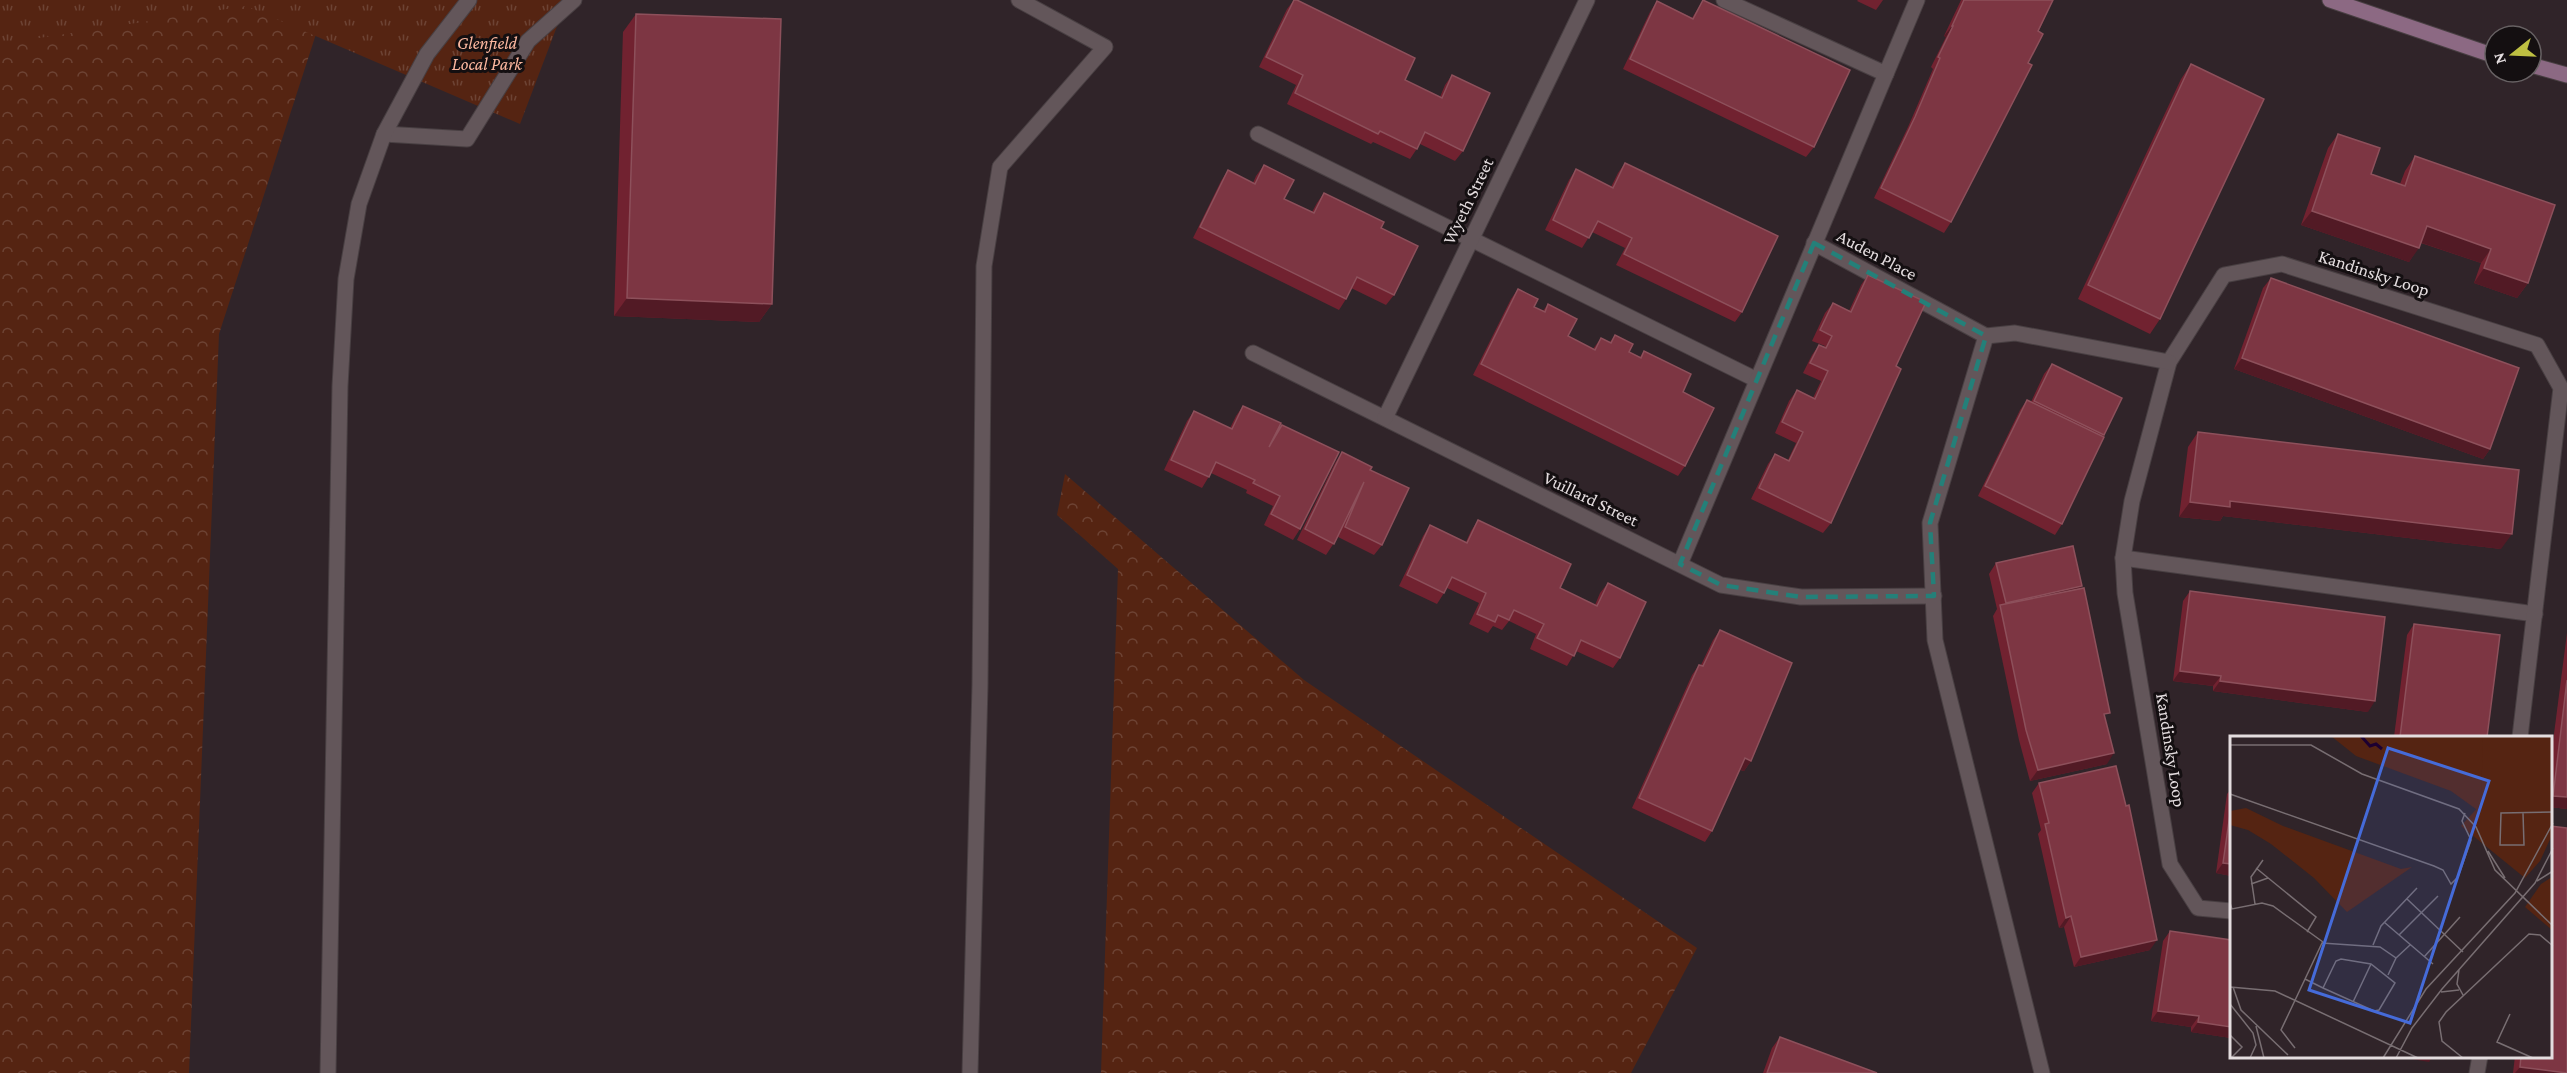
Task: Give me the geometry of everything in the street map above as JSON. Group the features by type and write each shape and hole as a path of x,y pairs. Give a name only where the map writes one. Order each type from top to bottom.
{"main road":[{"path":"2330,0 2483,52"},
{"path":"2543,68 2567,75"}],"street":[{"path":"328,1073 340,386 346,279 359,204 384,134 427,54 469,0"},
{"path":"384,134 467,139 528,41 574,0"},
{"path":"970,1073 980,685 984,266 1000,167 1105,47 1019,0"},
{"name":"Wyeth Street","path":"1385,418 1587,0"},
{"path":"1724,0 1886,74"},
{"path":"1680,564 1917,0"},
{"path":"1258,134 1757,380"},
{"name":"Auden Place","path":"1814,243 1986,336"},
{"name":"Kandinsky Loop","path":"2230,911 2198,908 2170,864 2126,593 2123,558 2132,501 2169,362 2224,275 2282,264 2537,345 2561,388 2520,736"},
{"path":"2042,1073 1935,640 1930,523 1986,336 2015,333 2169,362"},
{"name":"Vuillard Street","path":"1253,353 1721,585 1801,597 1934,596"},
{"path":"2123,558 2535,614"},
{"path":"2478,1073 2480,1058"}],"highlighted area":[{"path":"1814,243 1986,336 1930,523 1934,596 1801,597 1721,585 1680,564"}],"green space":[{"path":"0,0 327,0 219,334 189,1073 0,1073"},
{"name":"Glenfield Local Park","path":"0,0 567,0 520,124 246,6 26,40 0,50"},
{"path":"1065,474 1304,680 1697,948 1631,1073 1101,1073 1118,569 1057,515"}],"building":[{"path":"1294,0 1415,58 1405,80 1442,98 1452,75 1490,93 1463,151 1425,132 1417,149 1380,131 1378,134 1295,93 1303,75 1266,57"},
{"path":"1703,0 1850,70 1814,147 1630,59 1657,1 1693,19"},
{"path":"1964,0 2053,0 2038,31 2043,34 2028,63 2032,65 1951,222 1881,188 1915,117 1940,58 1938,57"},
{"path":"636,14 781,19 772,304 627,298"},
{"path":"2191,64 2264,99 2160,319 2088,285"},
{"path":"2338,134 2380,148 2371,174 2405,186 2415,156 2555,205 2528,283 2484,268 2491,249 2427,226 2419,248 2312,211"},
{"path":"1625,163 1778,236 1742,312 1624,254 1632,238 1598,221 1589,238 1553,220 1576,169 1613,188"},
{"path":"1264,165 1294,180 1284,199 1314,213 1324,193 1384,222 1381,228 1418,246 1394,295 1357,277 1346,299 1200,227 1228,170 1255,184"},
{"path":"1868,275 1926,302 1896,366 1901,369 1831,523 1759,488 1775,454 1789,461 1803,432 1782,422 1797,390 1815,399 1828,371 1810,363 1819,345 1826,348 1832,336 1820,330 1833,303 1851,312"},
{"path":"2271,278 2519,368 2490,449 2242,358"},
{"path":"1518,289 1538,299 1534,307 1545,312 1548,304 1577,319 1568,336 1595,350 1601,338 1611,343 1615,335 1633,344 1629,352 1641,358 1644,351 1691,374 1683,392 1714,408 1685,466 1481,364"},
{"path":"2052,364 2122,398 2104,435 2034,401"},
{"path":"2027,400 2104,437 2062,524 1985,486"},
{"path":"1243,406 1281,423 1269,447 1282,425 1339,452 1300,529 1271,514 1280,496 1253,483 1255,480 1216,462 1209,477 1171,460 1194,411 1232,429"},
{"path":"2198,432 2519,470 2512,534 2230,501 2230,507 2190,502"},
{"path":"1342,452 1372,467 1370,470 1409,488 1382,545 1345,527 1364,482 1334,544 1305,529"},
{"path":"1478,520 1571,564 1560,588 1597,606 1608,583 1646,602 1620,658 1581,640 1574,656 1537,638 1544,624 1514,610 1509,620 1498,615 1495,622 1477,614 1486,593 1452,577 1444,593 1407,575 1430,525 1467,543"},
{"path":"2073,546 2082,586 2006,603 1996,563"},
{"path":"2084,588 2110,713 2104,714 2114,753 2038,770 2026,730 2000,605"},
{"path":"2190,591 2385,617 2375,701 2220,681 2221,676 2180,671"},
{"path":"2414,624 2500,635 2487,736 2400,736"},
{"path":"1720,630 1792,663 1751,761 1745,758 1712,831 1639,798 1699,665 1703,666"},
{"path":"2567,680 2567,797 2553,796"},
{"path":"2116,766 2126,806 2129,805 2157,940 2081,957 2071,916 2066,918 2045,824 2049,823 2039,783"},
{"path":"2230,814 2230,864 2223,863"},
{"path":"2552,826 2567,828 2567,1073 2520,1067 2521,1058 2552,1058"},
{"path":"2170,931 2230,940 2230,1027 2198,1022 2199,1016 2158,1011"},
{"path":"1780,1037 1877,1073 1767,1073"}]}
